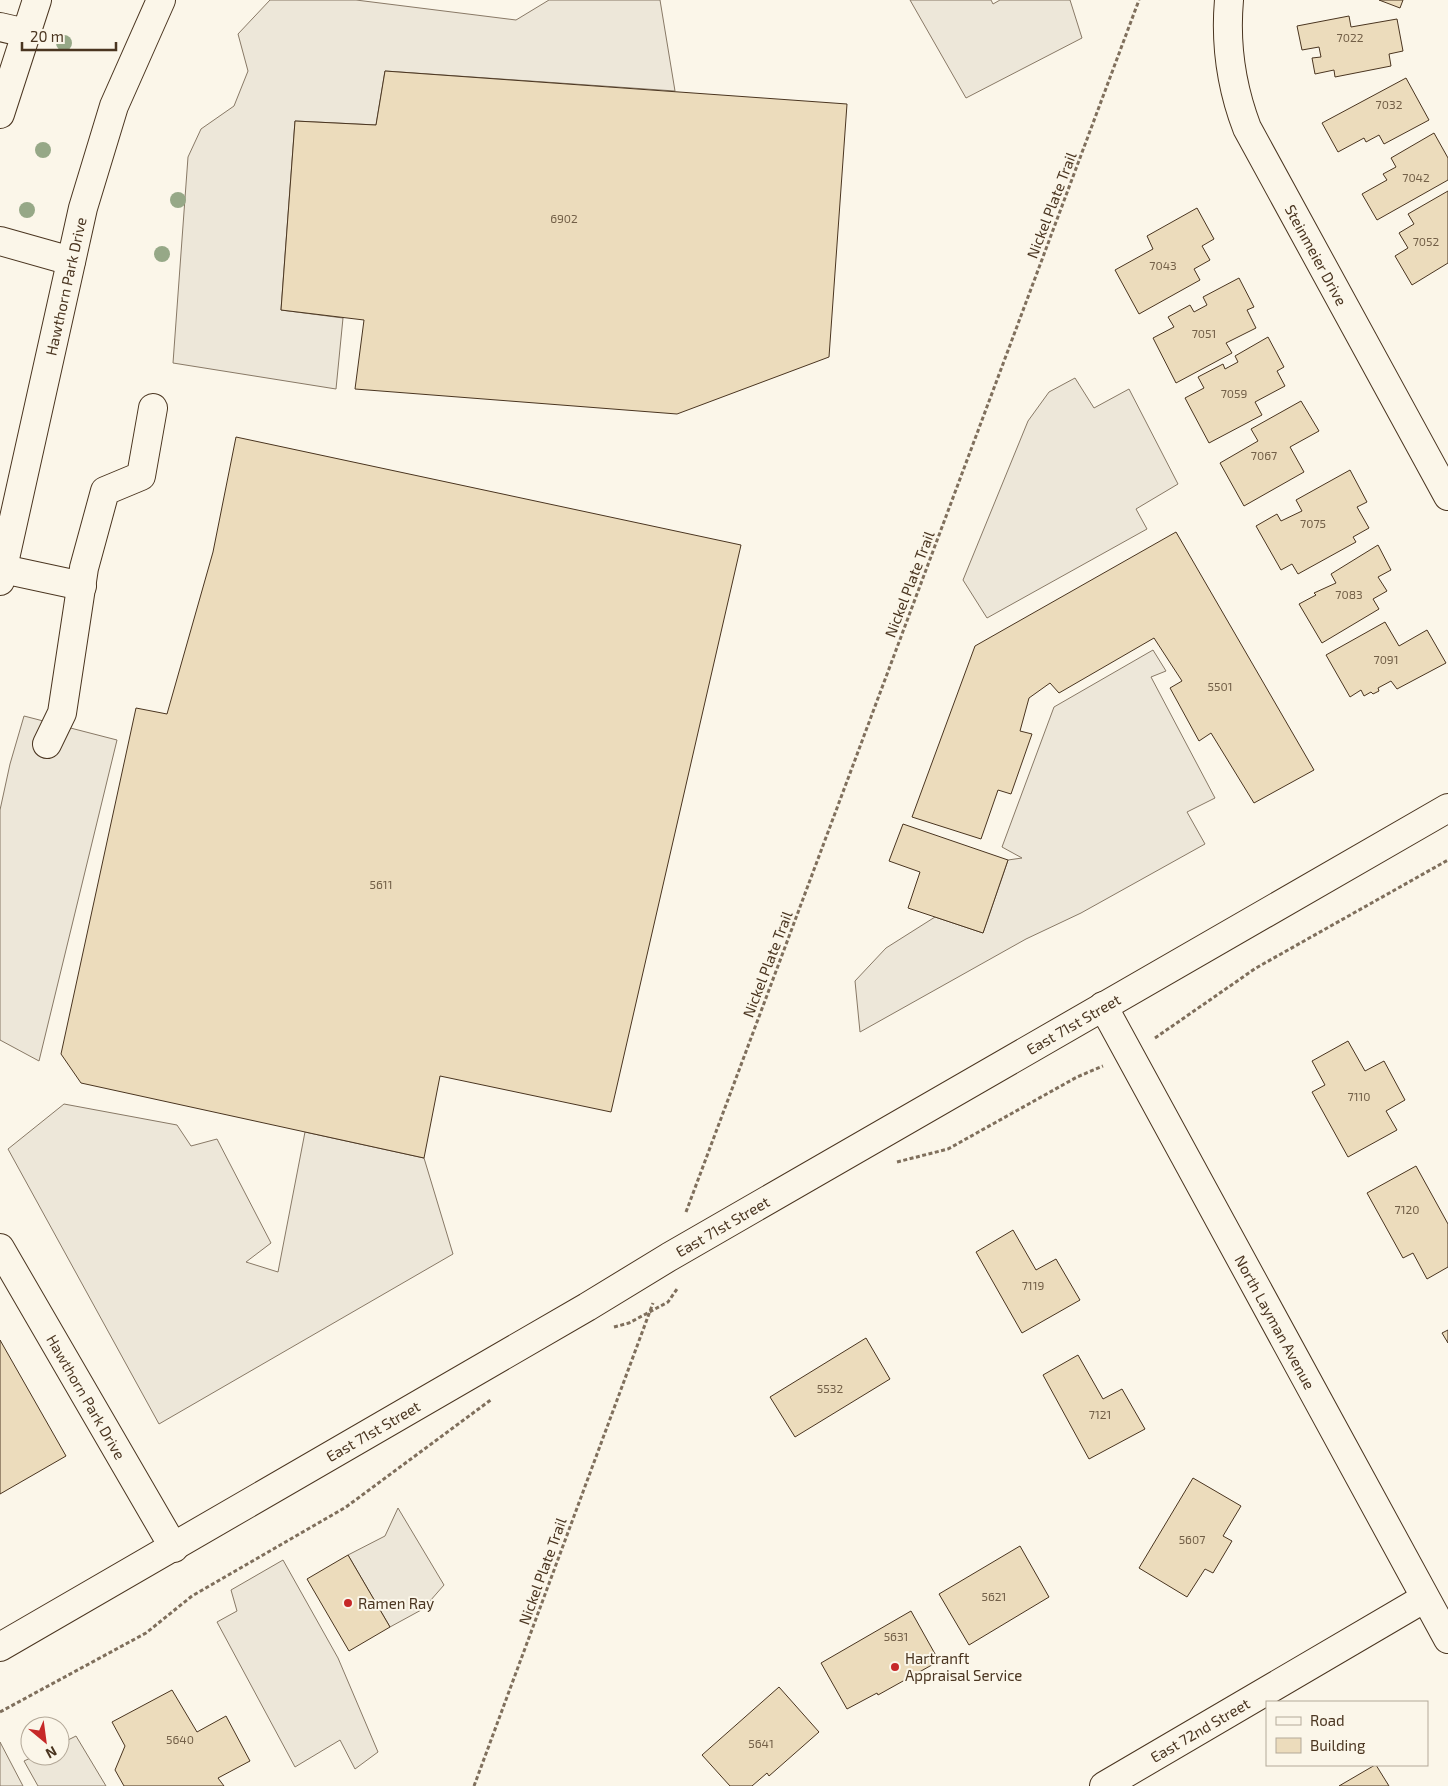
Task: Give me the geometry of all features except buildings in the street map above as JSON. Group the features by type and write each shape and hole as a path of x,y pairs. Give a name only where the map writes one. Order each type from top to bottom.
{"street":[{"path":"0,114 37,0"},
{"name":"Hawthorn Park Drive","path":"1,575 83,208 114,106 161,0"},
{"name":"Steinmeier Drive","path":"1229,0 1227,27 1230,70 1236,99 1247,128 1441,466 1448,496"},
{"path":"0,27 26,33"},
{"path":"0,241 71,261"},
{"path":"47,744 62,713 84,568 105,491 140,476 153,408"},
{"path":"1,575 82,586"},
{"name":"East 71st Street","path":"0,1647 174,1548 579,1312 669,1257 1102,1006 1448,808"},
{"name":"North Layman Avenue","path":"1102,1006 1448,1639"},
{"name":"Hawthorn Park Drive","path":"0,1248 174,1548"},
{"name":"East 72nd Street","path":"1104,1786 1424,1598"}],"path":[{"name":"Nickel Plate Trail","path":"699,1176 1139,0"},
{"path":"888,1165 948,1148 1077,1077 1128,1053 1179,1023 1256,968 1448,860"},
{"path":"611,1328 630,1323 668,1302 682,1281"},
{"name":"Nickel Plate Trail","path":"474,1786 630,1364"},
{"path":"0,1712 146,1633 192,1596 346,1507 499,1394"}],"shaded area":[{"path":"270,0 356,0 516,20 549,0 660,0 675,91 385,71 376,125 295,121 281,310 343,318 336,389 173,363 188,157 201,129 234,106 248,71 238,34"},
{"path":"910,0 991,0 993,4 1000,0 1070,0 1082,38 966,98"},
{"path":"1075,378 1094,408 1129,389 1178,484 1136,509 1147,529 987,618 963,580 1028,421 1049,392"},
{"path":"1153,650 1166,671 1151,677 1215,798 1187,812 1205,844 1081,913 1026,939 860,1032 855,981 886,948 935,917 983,933 1008,860 1022,858 1002,847 1054,707"},
{"path":"24,716 117,740 39,1061 0,1040 0,810 10,764"},
{"path":"64,1104 177,1125 191,1146 217,1139 271,1243 246,1262 278,1272 305,1132 424,1158 453,1254 159,1424 8,1149"},
{"path":"398,1508 444,1585 423,1609 390,1627 348,1555 385,1536"},
{"path":"283,1560 338,1658 378,1752 355,1769 340,1740 295,1767 217,1622 237,1611 231,1590"},
{"path":"76,1736 106,1786 38,1786 27,1766 70,1766 70,1739"},
{"path":"0,1742 23,1786 0,1786"}],"place":[{"name":"Ramen Ray","path":"348,1603"},
{"name":"Hartranft Appraisal Service","path":"895,1667"}]}
